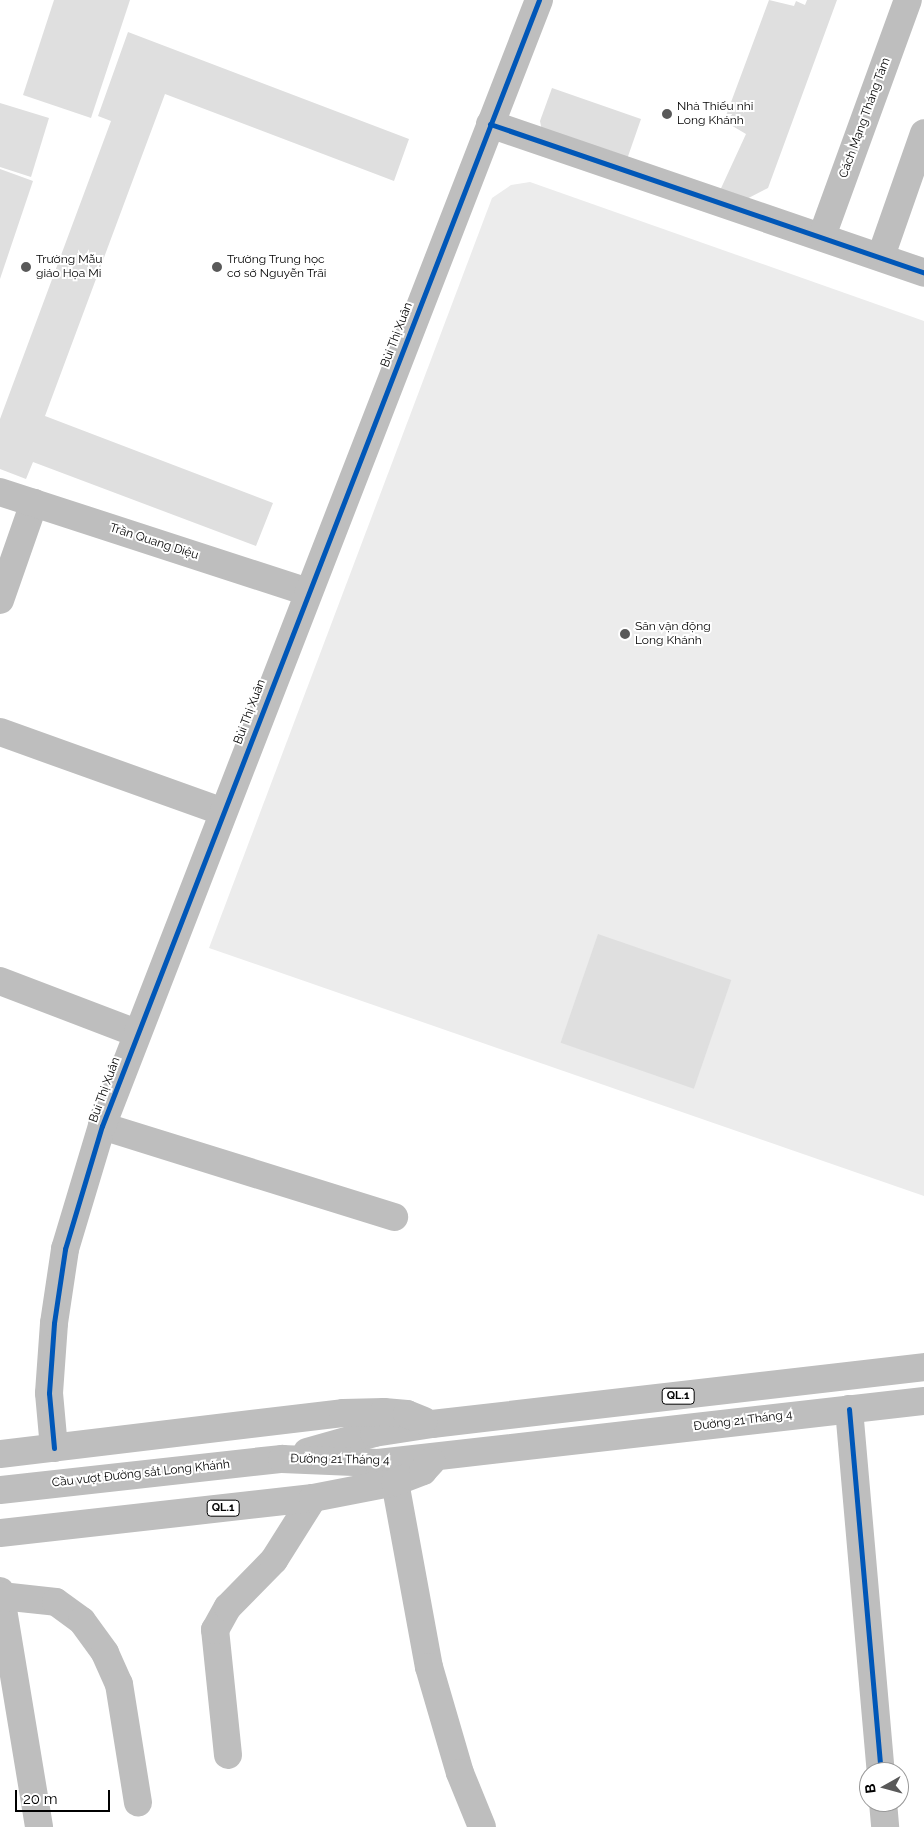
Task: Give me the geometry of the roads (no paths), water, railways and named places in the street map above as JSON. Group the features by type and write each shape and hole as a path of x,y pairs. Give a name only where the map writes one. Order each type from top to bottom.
{"main road":[{"name":"Bùi Thị Xuân","path":"54,1448 48,1393 54,1323 65,1249 102,1126 136,1033 539,0"},
{"name":"Cách Mạng Tháng Tám","path":"822,236 908,0"},
{"path":"490,124 881,256 924,273"},
{"path":"881,256 924,133"},
{"name":"Trần Quang Diệu","path":"0,492 308,592"},
{"path":"0,600 34,503"},
{"path":"0,732 222,812"},
{"path":"0,981 136,1033"},
{"path":"102,1126 394,1217"},
{"name":"Đường 21 Tháng 4","path":"282,1458 374,1433 432,1424 924,1367"},
{"name":"Đường 21 Tháng 4","path":"282,1458 378,1463 924,1401"},
{"path":"849,1409 880,1762"},
{"name":"QL.1","path":"0,1454 343,1413 407,1414 432,1424"},
{"name":"QL.1","path":"0,1533 313,1498 395,1482 423,1471 437,1456"},
{"name":"Cầu vượt Đường sắt Long Khánh","path":"0,1490 282,1458"},
{"path":"395,1482 429,1667 460,1772 482,1827"},
{"path":"228,1755 215,1630 228,1607 274,1560 313,1498"},
{"path":"39,1827 0,1593 56,1602 82,1622 105,1653 119,1684 138,1802"},
{"path":"884,1812 885,1827"}],"place":[{"name":"Nhà Thiếu nhi Long Khánh","path":"667,114"},
{"name":"Trường Mẫu giáo Họa Mi","path":"26,267"},
{"name":"Trường Trung học cơ sở Nguyễn Trãi","path":"217,267"},
{"name":"Sân vận động Long Khánh","path":"625,634"}]}
